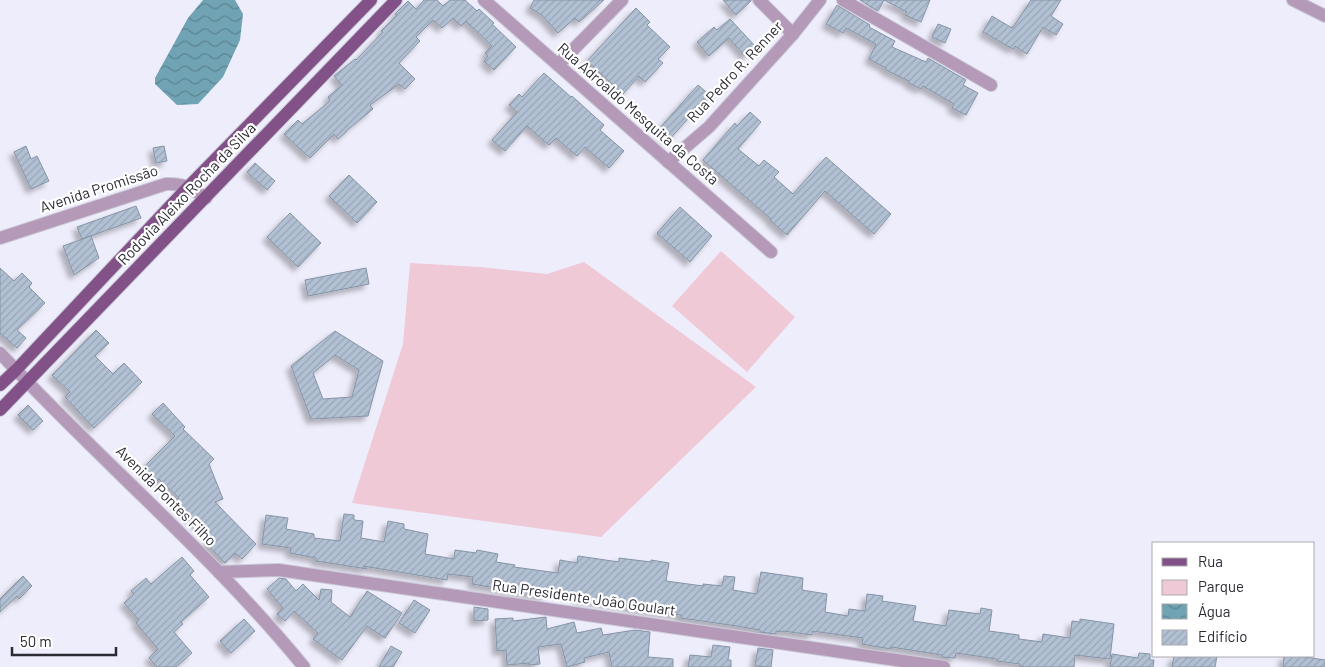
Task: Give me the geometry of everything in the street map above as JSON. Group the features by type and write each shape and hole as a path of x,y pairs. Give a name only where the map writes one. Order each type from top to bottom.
{"main road":[{"name":"Rodovia Aleixo Rocha da Silva","path":"0,385 188,187 372,0"},
{"name":"Rodovia Aleixo Rocha da Silva","path":"0,410 396,0"}],"street":[{"name":"Rua Adroaldo Mesquita da Costa","path":"484,0 771,252"},
{"path":"558,65 622,0"},
{"path":"759,0 793,34"},
{"name":"Rua Pedro R. Renner","path":"668,162 709,127 793,34 820,0"},
{"path":"843,0 991,86"},
{"path":"1295,0 1325,16"},
{"name":"Avenida Promissão","path":"0,238 166,184 178,183 206,198"},
{"name":"Avenida Pontes Filho","path":"0,353 219,572 278,635 304,667"},
{"name":"Rua Presidente João Goulart","path":"219,572 279,570 944,667"}],"green space":[{"path":"721,251 795,317 747,372 672,306"},
{"path":"584,262 756,387 601,537 352,503 403,344 410,263 480,267 547,274"}],"water":[{"path":"203,0 235,0 243,14 240,40 223,77 198,104 177,105 155,84 155,78 188,18"}],"building":[{"path":"424,0 437,0 443,6 450,0 465,0 477,11 479,9 516,47 494,70 484,61 488,56 485,53 492,46 466,21 461,26 453,18 442,28 433,20 416,37 420,41 399,63 415,79 405,89 399,84 370,105 373,109 338,139 334,134 310,158 284,134 298,120 302,124 330,101 328,97 342,85 334,76 356,60 383,32 381,31 408,1 416,9"},
{"path":"534,0 604,0 579,22 575,18 558,33 542,15 530,8"},
{"path":"723,0 751,0 751,1 736,15"},
{"path":"860,0 884,0 878,11"},
{"path":"884,0 930,0 921,22 905,15 907,12"},
{"path":"1031,0 1061,0 1051,16 1063,24 1056,35 1043,27 1027,54 1015,46 1013,49 983,32 992,16 1012,28"},
{"path":"837,5 870,25 869,27 895,41 892,47 926,62 928,58 966,80 963,85 978,93 966,115 952,108 954,104 923,86 921,89 909,83 909,81 869,59 876,44 846,28 843,33 826,24"},
{"path":"636,8 650,22 647,25 670,47 658,59 663,63 645,82 639,76 623,94 587,61"},
{"path":"730,19 756,47 745,56 729,38 709,56 697,42 714,27 717,30"},
{"path":"938,24 951,29 945,43 932,37"},
{"path":"544,73 604,125 600,130 624,151 609,168 585,147 577,156 556,138 549,145 527,126 505,151 492,140 517,112 509,105 519,94 522,97"},
{"path":"698,85 711,96 702,106 700,105 669,140 658,130"},
{"path":"750,112 761,122 738,149 759,166 764,160 779,172 774,177 793,194 826,157 891,214 874,234 825,191 787,235 703,160 735,123 737,126"},
{"path":"26,146 31,159 37,156 49,181 31,189 14,152"},
{"path":"164,146 167,161 156,163 153,148"},
{"path":"255,163 275,181 267,190 247,172"},
{"path":"349,175 377,202 357,223 329,196"},
{"path":"136,206 141,218 82,239 77,227"},
{"path":"680,207 712,236 690,262 657,233"},
{"path":"290,213 321,243 298,267 267,237"},
{"path":"91,236 99,258 74,275 63,246"},
{"path":"0,268 14,281 22,273 32,283 29,287 45,303 17,330 26,338 17,348 0,333"},
{"path":"366,268 369,284 308,296 305,280"},
{"path":"96,330 109,343 95,356 113,374 124,363 142,382 94,428 65,397 70,392 52,375"},
{"path":"335,331 383,361 368,416 311,419 291,366","holes":["335,355 359,370 352,397 323,399 313,373"]},
{"path":"163,403 185,427 183,429 214,459 209,464 223,499 215,502 256,544 242,559 235,553 225,563 206,543 211,538 174,501 179,498 159,479 156,482 142,469 175,436 152,414"},
{"path":"28,405 43,421 33,430 18,415"},
{"path":"344,514 354,515 354,520 363,521 361,538 384,542 388,521 404,524 404,529 428,534 425,554 454,559 455,550 476,553 477,550 498,554 496,562 515,565 514,567 558,573 560,560 577,563 578,556 619,562 619,558 651,562 651,560 669,563 666,581 703,586 703,584 722,586 724,576 735,577 733,590 757,594 761,572 803,578 802,590 827,594 825,612 848,616 849,609 865,611 867,594 883,596 882,601 916,606 913,621 946,626 949,610 980,614 981,608 992,610 989,631 1019,635 1019,639 1042,642 1043,634 1070,638 1072,621 1080,622 1080,619 1114,624 1110,659 1075,655 1074,667 1025,667 1019,666 1020,664 997,661 997,659 956,653 955,658 942,657 942,655 862,644 863,638 812,631 812,635 783,631 776,631 776,634 760,632 760,630 681,618 681,615 578,599 578,595 546,591 545,596 472,584 473,577 448,574 447,580 363,566 367,569 316,561 316,558 290,553 291,548 262,544 266,515 288,518 286,529 314,534 314,538 340,541"},
{"path":"182,557 194,571 190,575 209,597 181,622 183,624 174,632 192,653 176,667 157,667 149,658 158,649 136,623 139,620 124,603 134,594 131,591 146,578 151,584"},
{"path":"23,576 32,586 19,599 17,596 0,612 0,599"},
{"path":"279,578 286,579 296,591 303,584 319,600 321,589 332,590 331,602 350,617 367,591 402,613 385,638 367,626 342,660 313,639 318,633 294,611 285,621 277,614 283,608 267,589"},
{"path":"414,600 430,610 415,633 399,623"},
{"path":"474,607 488,609 488,620 474,621"},
{"path":"546,617 547,629 574,622 577,633 601,628 603,635 635,630 650,632 648,657 673,659 673,667 612,667 609,652 584,658 585,662 567,667 561,644 538,647 540,664 507,665 506,650 497,651 495,619 513,618 513,621"},
{"path":"244,619 255,631 231,653 220,641"},
{"path":"713,645 730,647 728,660 731,660 731,667 688,667 690,655 711,657"},
{"path":"391,646 402,652 393,667 379,667"},
{"path":"758,648 773,650 771,667 755,666"},
{"path":"1139,653 1150,654 1150,660 1154,660 1153,667 1110,667 1112,654 1138,658"},
{"path":"1174,657 1217,657 1215,667 1172,667"},
{"path":"1284,657 1305,657 1325,660 1325,667 1283,667"}]}
